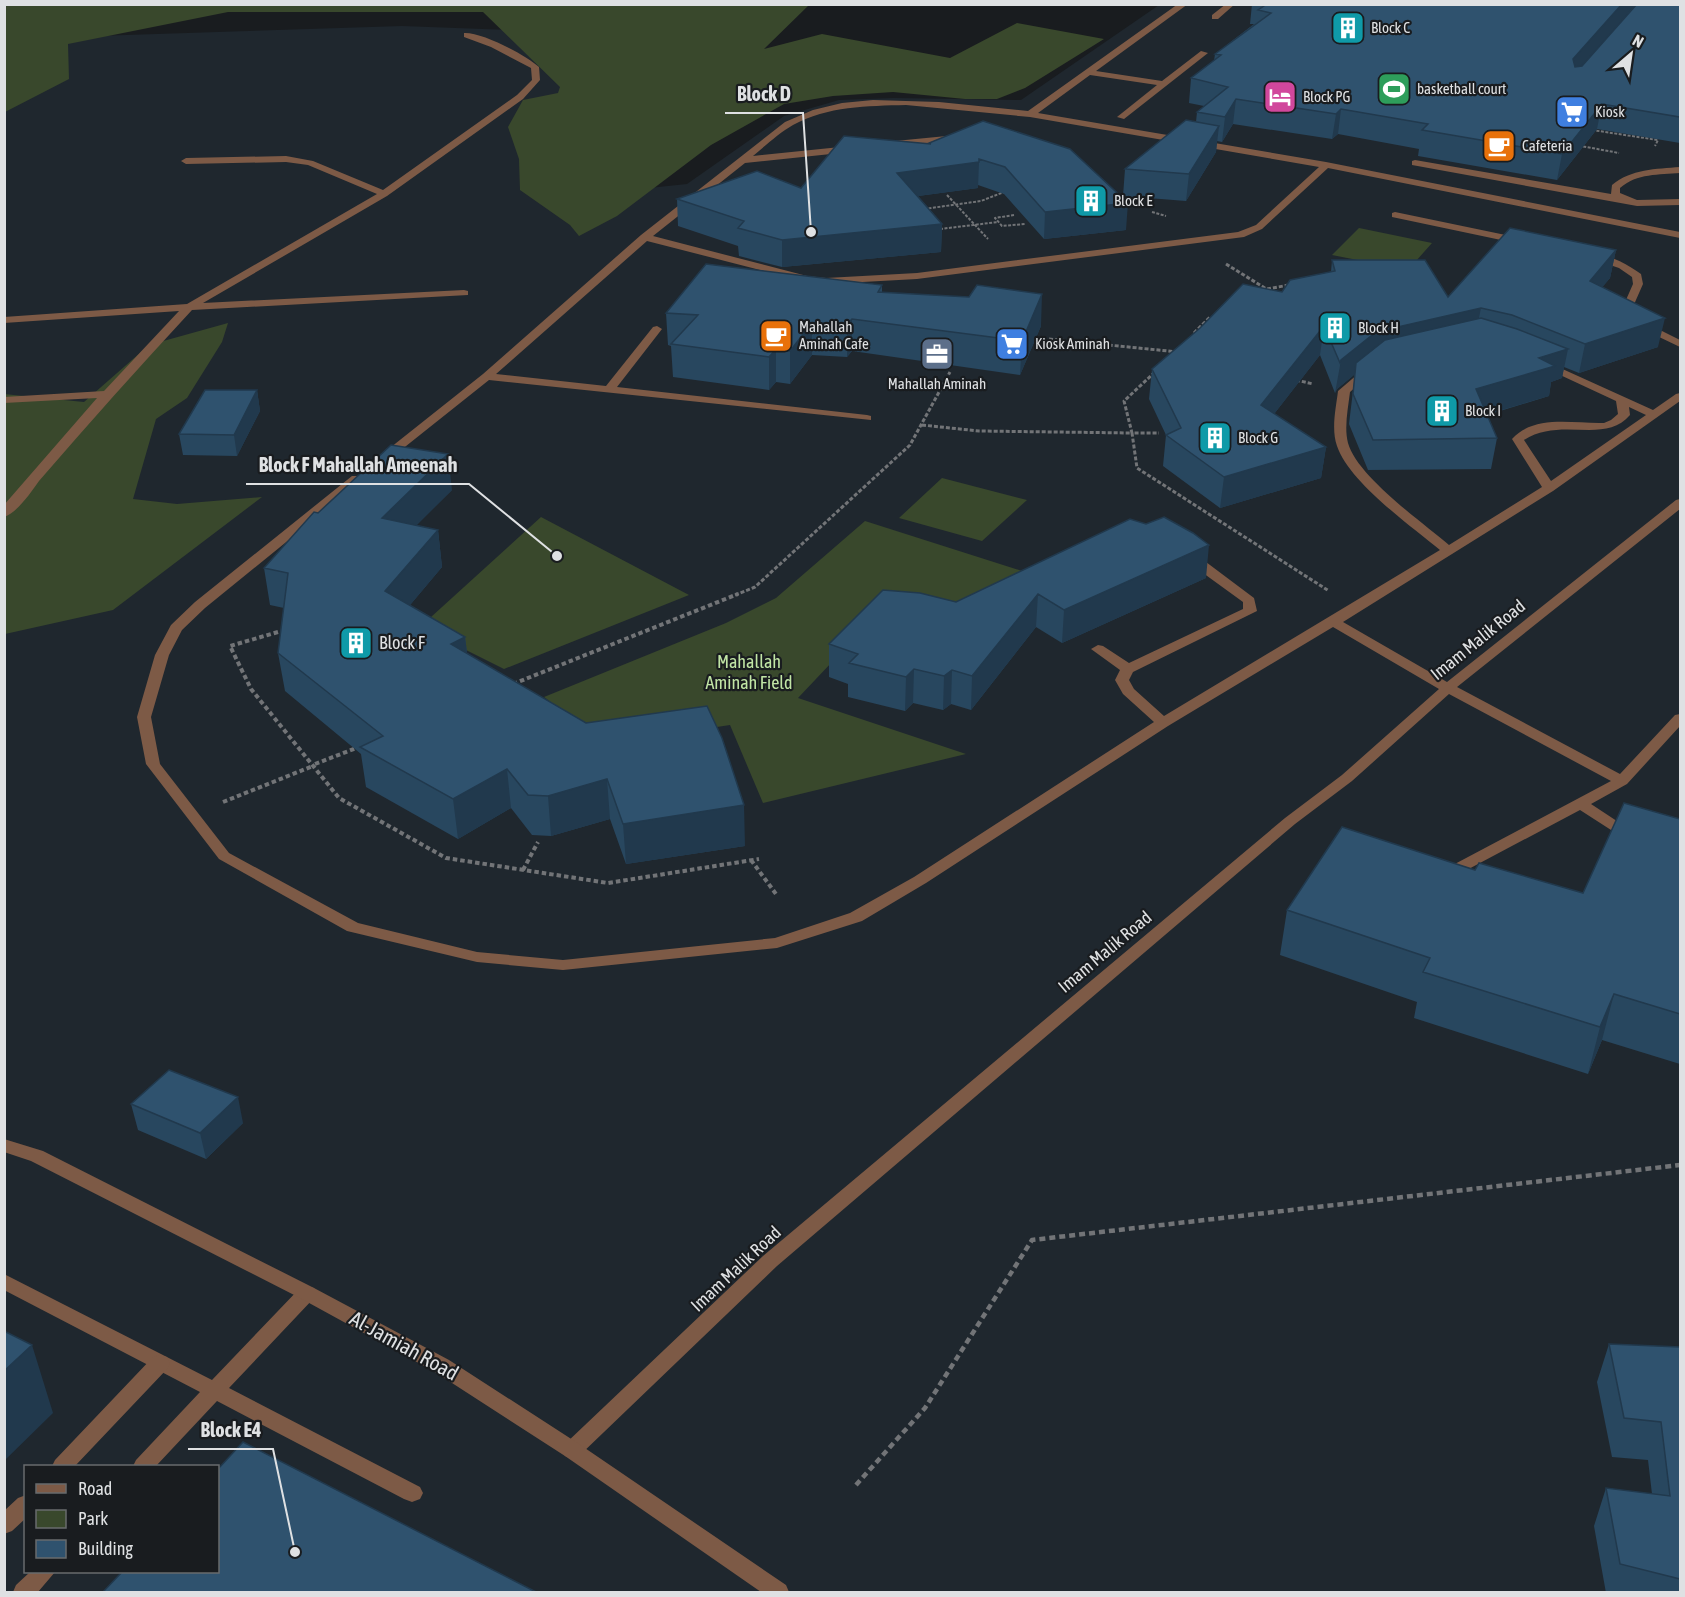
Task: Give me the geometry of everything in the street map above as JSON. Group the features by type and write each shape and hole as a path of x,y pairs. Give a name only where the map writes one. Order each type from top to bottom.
{"street":[{"path":"1030,114 1184,4"},
{"path":"1215,17 1231,4"},
{"path":"4,513 32,485 79,425 189,307 384,194 520,97 536,80 536,67 524,59 467,35"},
{"path":"1120,117 1204,53"},
{"path":"1086,72 1164,84"},
{"path":"1680,235 1326,165 1030,114 940,104 894,104 827,110 804,115 788,124 645,237 487,376 200,605 176,628 162,655 144,717 153,764 224,856 353,927 477,957 563,965 777,943 856,917 920,880 1163,723 1356,608 1549,488 1680,396"},
{"path":"886,145 969,136"},
{"path":"745,160 863,148"},
{"path":"186,161 278,159 310,163 384,194"},
{"path":"1415,163 1647,203 1680,202"},
{"path":"645,237 807,279 826,281 917,276 1240,235 1259,227 1326,165"},
{"path":"1620,199 1615,194 1615,187 1621,180 1635,175 1680,170"},
{"path":"1395,215 1534,244"},
{"path":"1581,254 1623,266 1637,276 1638,284 1627,309 1636,322 1680,344"},
{"path":"4,320 189,307 464,293"},
{"path":"609,390 657,329"},
{"path":"1533,359 1653,414"},
{"path":"1376,365 1344,391 1340,425 1344,449 1368,481 1448,550"},
{"path":"487,376 867,418"},
{"path":"4,400 107,394"},
{"path":"1549,488 1518,439 1523,434 1546,424 1607,428 1619,422 1624,415 1622,401"},
{"name":"Imam Malik Road","path":"572,1450 770,1262 1290,821 1347,778 1448,688 1680,504"},
{"path":"1163,723 1128,691 1122,680 1128,669 1250,611 1249,601 1197,562"},
{"path":"1332,621 1448,688 1622,781"},
{"path":"1098,649 1128,669"},
{"path":"1457,869 1622,781 1680,718"},
{"path":"1580,803 1624,834 1647,841"},
{"name":"Al-Jamiah Road","path":"4,1145 37,1156 308,1293 442,1366 572,1450 778,1593"},
{"path":"4,1281 412,1493"},
{"path":"145,1465 308,1293"},
{"path":"64,1465 160,1363"},
{"path":"4,1525 24,1506"},
{"path":"24,1593 43,1573"}],"path":[{"path":"1581,146 1601,124"},
{"path":"1584,128 1658,140 1653,150"},
{"path":"1575,145 1626,154"},
{"path":"922,209 981,201 1004,192"},
{"path":"947,195 1012,264"},
{"path":"1014,215 995,218 1002,226 1025,224"},
{"path":"939,235 936,230 998,222"},
{"path":"1221,262 1275,294"},
{"path":"1267,289 1298,284"},
{"path":"1192,336 1215,312"},
{"path":"1049,339 1176,351 1186,354"},
{"path":"1167,360 1184,344"},
{"path":"1159,368 1124,401 1137,468 1356,608"},
{"path":"504,688 755,587 910,445 950,372"},
{"path":"1291,379 1313,384"},
{"path":"922,425 980,431 1159,434"},
{"path":"278,632 230,646 251,689 339,798 447,858 608,883 759,859"},
{"path":"223,802 369,742"},
{"path":"523,870 538,842"},
{"path":"751,860 776,894"},
{"path":"856,1485 926,1408 1032,1240 1680,1165"}],"shaded area":[{"path":"1159,5 1680,5 1680,1592 5,1592 4,39 402,26 565,32 620,191 687,184 784,116 839,100 894,98 1021,100"}],"green space":[{"path":"5,5 809,5 764,49 822,34 950,58 1017,23 1104,39 1025,88 997,99 965,99 893,92 833,96 784,104 711,145 617,216 579,236 570,225 520,190 519,159 508,127 523,100 558,93 560,87 483,12 228,12 68,44 69,79 5,112"},
{"path":"1359,228 1432,243 1408,270 1332,255"},
{"path":"228,323 222,342 187,398 156,419 133,499 177,504 262,497 113,610 5,634 4,394 84,402 149,345"},
{"path":"942,478 1027,500 982,541 899,518"},
{"path":"541,517 689,595 504,669 420,627"},
{"name":"Mahallah Aminah Field","path":"865,521 1041,577 963,619 884,607 798,698 966,754 763,803 730,725 605,744 544,697 726,623 776,598"}],"building":[{"path":"1267,4 1622,4 1573,59 1575,67 1582,66 1637,4 1680,4 1680,117 1602,104 1562,154 1422,130 1428,124 1341,109 1336,114 1236,99 1225,117 1197,112 1228,87 1191,78 1221,55 1215,54 1271,13 1258,10"},
{"path":"1186,120 1219,126 1189,174 1125,169"},
{"path":"983,121 1070,149 1128,203 1045,212 1005,167 979,159 979,162 897,173 942,224 782,240 738,228 744,221 677,199 757,171 801,188 844,136 931,144 929,143"},
{"path":"1510,228 1616,250 1590,281 1665,318 1585,344 1512,315 1481,308 1376,332 1340,363 1324,326 1261,405 1326,447 1224,477 1166,435 1181,428 1152,369 1200,328 1243,284 1282,292 1290,280 1335,271 1332,260 1425,260 1448,297"},
{"path":"706,264 882,285 878,292 969,297 977,285 1042,294 1022,341 852,319 847,324 812,323 790,351 776,349 769,357 671,344 698,315 666,313"},
{"path":"1481,318 1568,349 1539,358 1555,366 1476,389 1497,438 1373,440 1353,394 1356,363 1385,340"},
{"path":"205,390 257,390 234,435 179,434"},
{"path":"391,445 448,454 382,518 438,530 385,591 465,637 451,644 586,723 707,706 722,738 744,805 623,824 607,779 548,796 528,795 507,769 453,799 360,747 383,736 278,653 288,573 264,568 314,512 318,513"},
{"path":"1164,517 1209,545 1064,610 1038,594 972,676 952,670 944,676 914,669 906,677 849,663 858,654 829,644 883,590 920,593 956,602 1130,519 1146,524"},
{"path":"1624,803 1680,819 1680,1014 1614,994 1600,1027 1423,972 1430,958 1287,910 1342,827 1475,870 1479,863 1583,893"},
{"path":"169,1070 238,1097 200,1133 131,1104"},
{"path":"4,1331 32,1345 4,1371"},
{"path":"1609,1344 1680,1347 1680,1579 1620,1564 1606,1488 1670,1496 1661,1422 1624,1418"},
{"path":"243,1442 538,1593 102,1593 121,1573 219,1573 219,1468"}],"place":[{"name":"Block C","path":"1348,28"},
{"name":"basketball court","path":"1394,89"},
{"name":"Block PG","path":"1280,97"},
{"name":"Kiosk","path":"1572,112"},
{"name":"Cafeteria","path":"1499,146"},
{"name":"Block E","path":"1091,201"},
{"name":"Block D","path":"811,232"},
{"name":"Block H","path":"1335,328"},
{"name":"Mahallah Aminah Cafe","path":"776,336"},
{"name":"Kiosk Aminah","path":"1012,344"},
{"name":"Mahallah Aminah","path":"937,354"},
{"name":"Block I","path":"1442,411"},
{"name":"Block G","path":"1215,438"},
{"name":"Block F Mahallah Ameenah","path":"557,556"},
{"name":"Block F","path":"356,643"},
{"name":"Block E4","path":"295,1552"}]}
